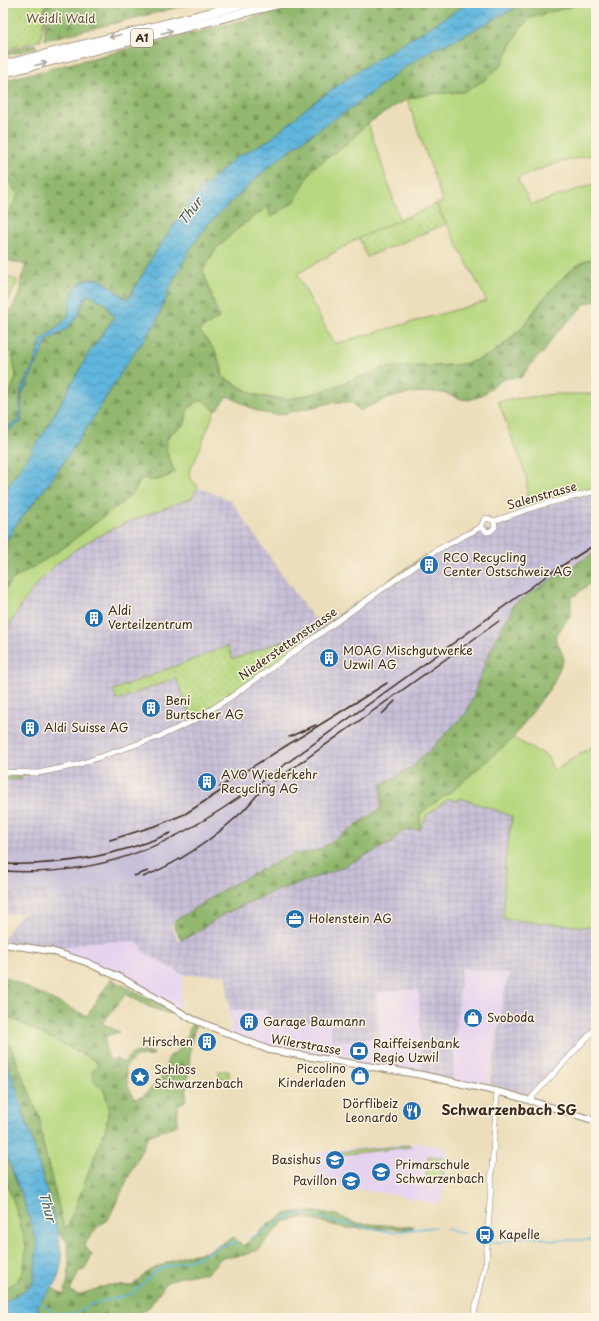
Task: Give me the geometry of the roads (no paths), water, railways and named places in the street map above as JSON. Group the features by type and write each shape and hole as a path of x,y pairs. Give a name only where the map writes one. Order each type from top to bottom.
{"highway":[{"name":"A1","path":"3,65 248,3"},
{"name":"A1","path":"3,73 282,3"}],"main road":[{"name":"Wilerstrasse","path":"3,944 51,951 86,962 122,979 201,1023 270,1050 401,1071 497,1091 531,1100 596,1121"}],"street":[{"name":"Salenstrasse","path":"494,522 541,505 596,491"},
{"path":"491,519 494,522 495,527 491,531 487,532 481,527 484,520 491,519"},
{"name":"Niederstettenstrasse","path":"3,772 38,773 77,765 158,738 192,721 231,697 437,550 481,527"},
{"path":"531,1100 532,1096 596,1028"},
{"path":"473,1318 486,1262 497,1091"}],"water":[{"name":"Thur","path":"469,3 524,3 463,36 433,49 402,69 353,107 306,138 266,169 207,225 189,251 171,285 156,323 127,363 89,425 50,482 16,525 3,547 3,494 45,431 90,351 114,318 106,304 91,295 85,297 78,315 69,327 47,341 22,394 21,422 3,433 3,431 19,419 21,389 34,364 41,341 68,317 70,300 76,287 85,280 100,279 128,300 153,256 190,201 235,158 271,139 309,106 358,71"},
{"name":"Thur","path":"3,1053 15,1085 34,1146 58,1233 62,1261 57,1282 38,1304 39,1315 31,1318 3,1318 3,1303 28,1288 34,1280 37,1244 26,1207 3,1147"}],"waterway":[{"path":"250,1238 262,1233 276,1223 301,1213 336,1222 392,1232 435,1227"},
{"path":"447,1229 464,1234"},
{"path":"489,1242 501,1242 522,1237 536,1237 552,1240 596,1240"},
{"path":"38,1301 54,1313 76,1314 89,1305 132,1294 157,1270 199,1257 221,1246 237,1242"}],"railway":[{"path":"3,871 36,872 98,864 154,846 182,833 237,799 552,572 596,544"},
{"path":"275,781 499,621"},
{"path":"220,787 387,683"},
{"path":"382,714 395,701"},
{"path":"289,737 316,725"},
{"path":"143,877 183,857 208,841 242,812 267,785"},
{"path":"110,840 158,825 185,814 227,787"},
{"path":"3,864 47,863 89,858 130,848 171,833"},
{"path":"134,876 148,871"}],"place":[{"name":"RCO Recycling Center Ostschweiz AG","path":"429,565"},
{"name":"Aldi Verteilzentrum","path":"94,618"},
{"name":"MOAG Mischgutwerke Uzwil AG","path":"329,658"},
{"name":"Beni Burtscher AG","path":"151,708"},
{"name":"Aldi Suisse AG","path":"30,728"},
{"name":"AVO Wiederkehr Recycling AG","path":"207,782"},
{"name":"Holenstein AG","path":"295,919"},
{"name":"Svoboda","path":"473,1018"},
{"name":"Garage Baumann","path":"249,1022"},
{"name":"Hirschen","path":"207,1042"},
{"name":"Raiffeisenbank Regio Uzwil","path":"359,1051"},
{"name":"Piccolino Kinderladen","path":"360,1076"},
{"name":"Schloss Schwarzenbach","path":"140,1077"},
{"name":"Dörflibeiz Leonardo","path":"412,1111"},
{"name":"Basishus","path":"335,1160"},
{"name":"Primarschule Schwarzenbach","path":"381,1172"},
{"name":"Pavillon","path":"351,1181"},
{"name":"Kapelle","path":"485,1235"}],"district":[{"name":"Schwarzenbach SG","path":"509,1110"}],"park label":[{"name":"Weidli Wald","path":"61,19"}]}
